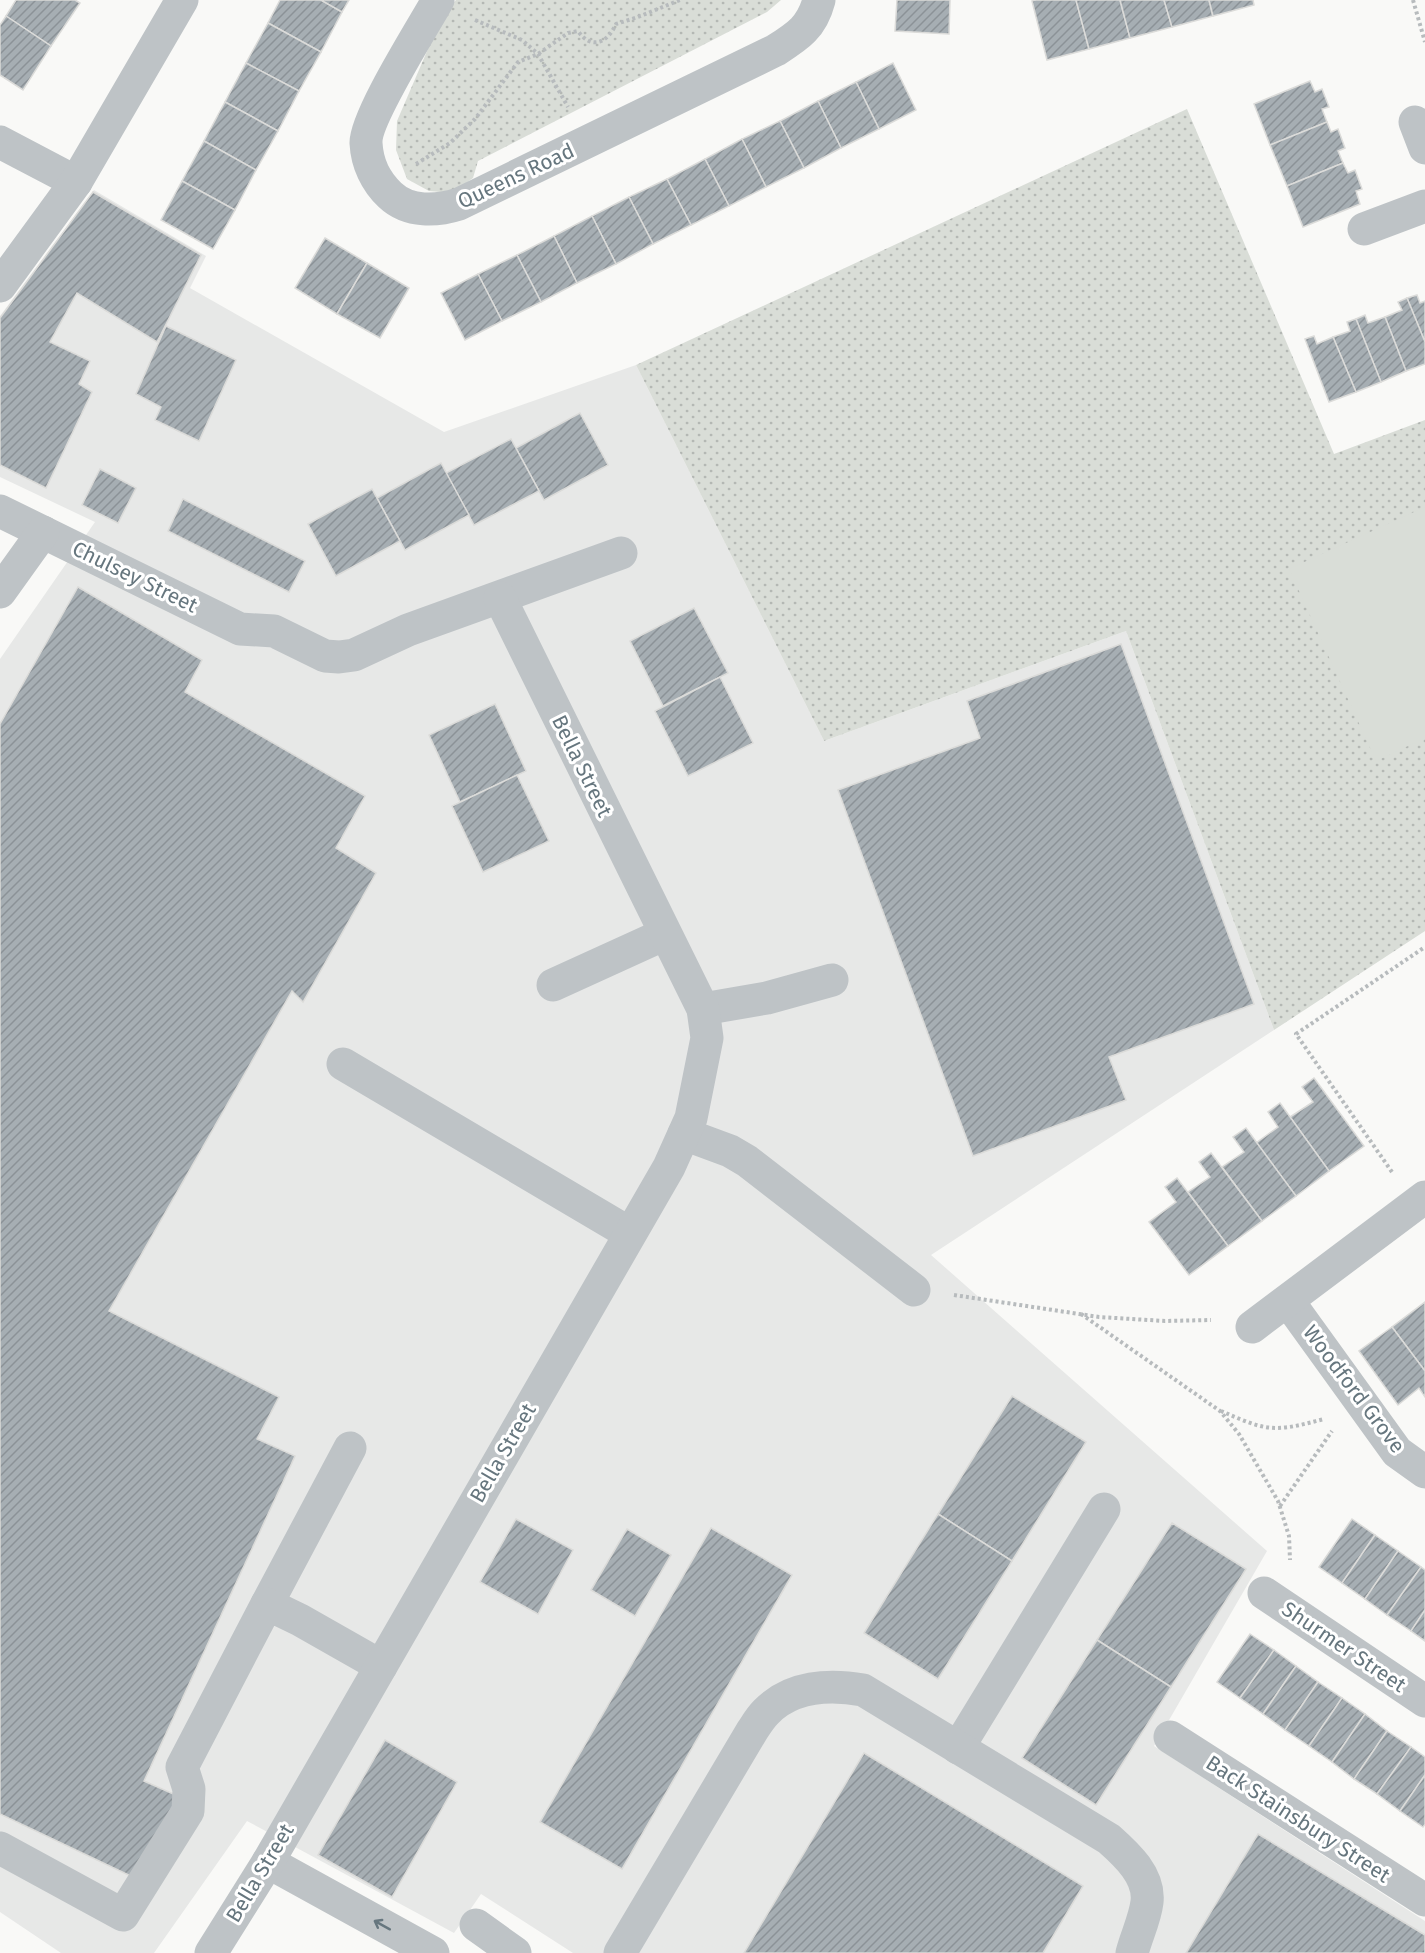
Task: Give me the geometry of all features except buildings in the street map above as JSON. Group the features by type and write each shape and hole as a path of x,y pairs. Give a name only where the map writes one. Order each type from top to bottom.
{"street":[{"path":"0,286 76,182 182,0"},
{"name":"Queens Road","path":"438,0 373,117 366,141 370,165 379,185 395,200 412,208 444,209 459,204 776,50 798,36 815,16 819,0"},
{"path":"0,141 76,182"},
{"path":"1364,229 1425,206"},
{"name":"Chulsey Street","path":"0,511 240,629 274,631 325,656 354,655 408,630 500,598"},
{"path":"0,592 43,532"},
{"path":"500,598 621,553"},
{"name":"Bella Street","path":"211,1953 268,1862 669,1167 691,1118 707,1038 703,1009 500,598"},
{"path":"554,985 665,934"},
{"path":"703,1009 767,998 832,980"},
{"path":"343,1064 629,1233"},
{"path":"684,1134 730,1151 747,1161 914,1290"},
{"path":"1252,1327 1420,1201"},
{"name":"Woodford Grove","path":"1288,1300 1350,1405 1397,1452 1425,1472"},
{"path":"0,1848 123,1915 188,1811 189,1790 182,1767 350,1448"},
{"path":"958,1748 1104,1509"},
{"name":"Shurmer Street","path":"1270,1597 1425,1701"},
{"path":"267,1604 381,1666"},
{"path":"620,1953 752,1731 766,1712 789,1695 821,1688 842,1687 862,1690 1109,1839 1126,1854 1143,1878 1147,1901 1132,1953"},
{"name":"Back Stainsbury Street","path":"1170,1737 1425,1900"},
{"path":"268,1862 433,1953"},
{"path":"476,1925 515,1953"}],"path":[{"path":"374,174 415,165 450,142 476,119 518,62 538,54 568,33 578,31 590,42 600,42 610,36 616,24 680,0"},
{"path":"1413,0 1425,42"},
{"path":"468,14 476,21 522,40 538,54 588,142"},
{"path":"1420,1201 1296,1034 1425,947"},
{"path":"914,1290 1081,1314 1165,1321 1221,1320 1252,1327"},
{"path":"1081,1314 1220,1411 1258,1425 1276,1428 1298,1426 1350,1405"},
{"path":"1280,1507 1350,1405"},
{"path":"1220,1411 1239,1434 1264,1475 1280,1507 1289,1536 1291,1557 1270,1597"}],"shaded area":[{"path":"456,0 781,0 767,12 478,161 473,178 452,193 429,191 407,179 396,150 397,121 443,14"},
{"path":"1187,109 1334,454 1425,420 1425,931 1274,1030 1126,631 824,741 636,365"},
{"path":"94,190 206,256 190,288 444,432 636,365 824,741 1126,631 1274,1030 931,1255 1267,1551 1154,1746 1425,1921 1425,1953 573,1953 481,1894 454,1933 247,1821 154,1953 61,1953 0,1912 0,659 95,522 0,477 0,316"},
{"path":"1425,507 1425,738 1376,761 1289,569"}]}
